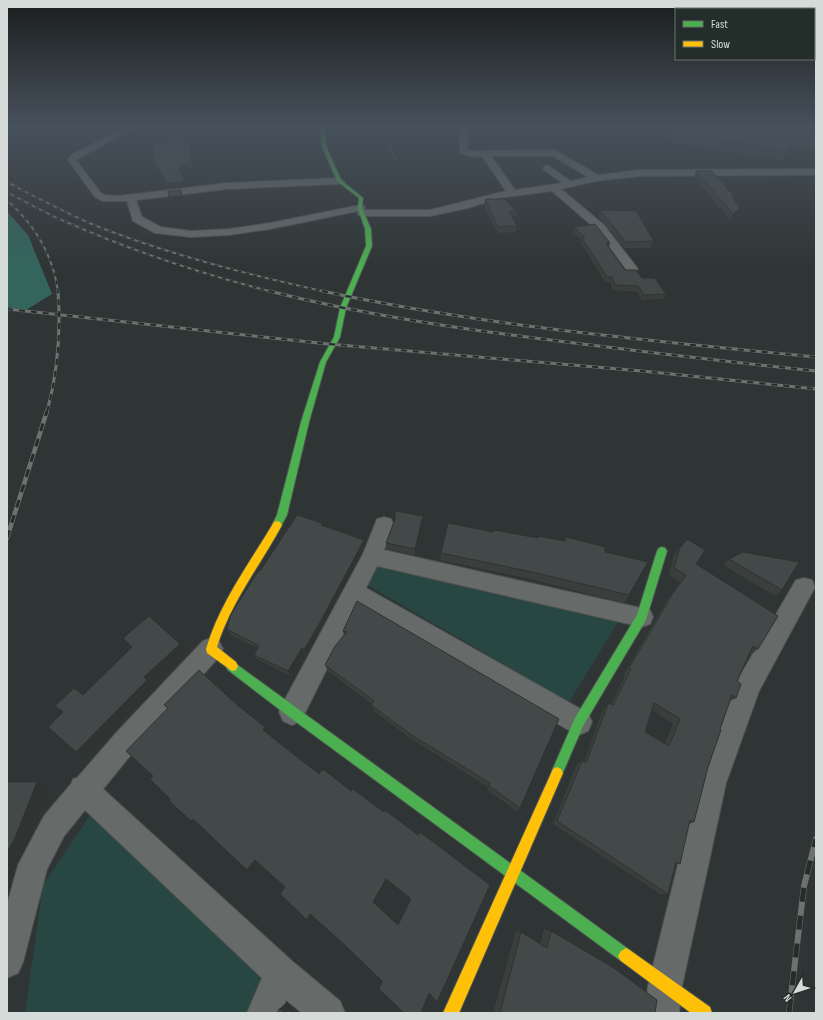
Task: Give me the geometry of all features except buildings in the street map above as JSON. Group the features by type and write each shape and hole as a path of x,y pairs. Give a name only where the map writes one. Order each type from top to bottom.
{"street":[{"path":"81,173 98,195 109,199 131,198 233,186 339,181"},
{"path":"7,962 33,865 54,826 83,789 211,649 216,628 223,613 240,582 267,543 282,515 305,422 323,362 337,337 343,308 369,246 368,229 361,210 361,198 339,181 335,173"},
{"path":"498,173 512,193"},
{"path":"553,173 569,184"},
{"path":"587,173 596,178"},
{"path":"131,198 132,212 145,226 169,232 226,234 361,210 430,213 464,206 491,196 554,188 596,178 651,173"},
{"path":"554,188 582,210 600,227 632,269"},
{"path":"292,712 372,556 384,525"},
{"path":"451,1013 579,722 642,617 662,551"},
{"path":"372,556 642,617"},
{"path":"663,999 712,783 749,685 804,587"},
{"path":"353,592 579,722"},
{"path":"211,649 292,712 512,872 663,999 704,1013"},
{"path":"83,789 280,973 328,1013"},
{"path":"264,1013 280,973"}],"green space":[{"path":"7,211 28,235 52,294 26,310 7,307"},
{"path":"372,566 618,622 569,702 364,583"},
{"path":"91,814 264,971 247,1013 25,1013 43,885"}],"railway":[{"path":"7,182 94,225 151,246 268,279 326,292"},
{"path":"7,192 57,218 141,252 193,270 273,292"},
{"path":"7,200 26,220 41,241 52,265 58,292"},
{"path":"58,291 59,315"},
{"path":"269,291 273,292"},
{"path":"322,291 326,292"},
{"path":"273,292 305,300 377,314 449,326 622,349 816,371"},
{"path":"326,292 445,314 506,323 692,345 816,357"},
{"path":"7,309 59,315"},
{"path":"47,412 54,382 58,352 59,315"},
{"path":"59,315 328,344 642,371 816,389"},
{"path":"7,538 47,411"},
{"path":"789,1013 804,886 816,839"}],"traffic: fast":[{"path":"277,525 282,515 305,422 323,362 337,337 343,308 369,246 368,229 360,208 361,198 339,181 335,173"},
{"path":"557,773 579,722 642,617 662,551"},
{"path":"232,666 292,712 626,956"}],"traffic: slow":[{"path":"232,666 211,649 216,632 231,600 277,525"},
{"path":"451,1013 557,773"},
{"path":"626,956 704,1013"}]}
